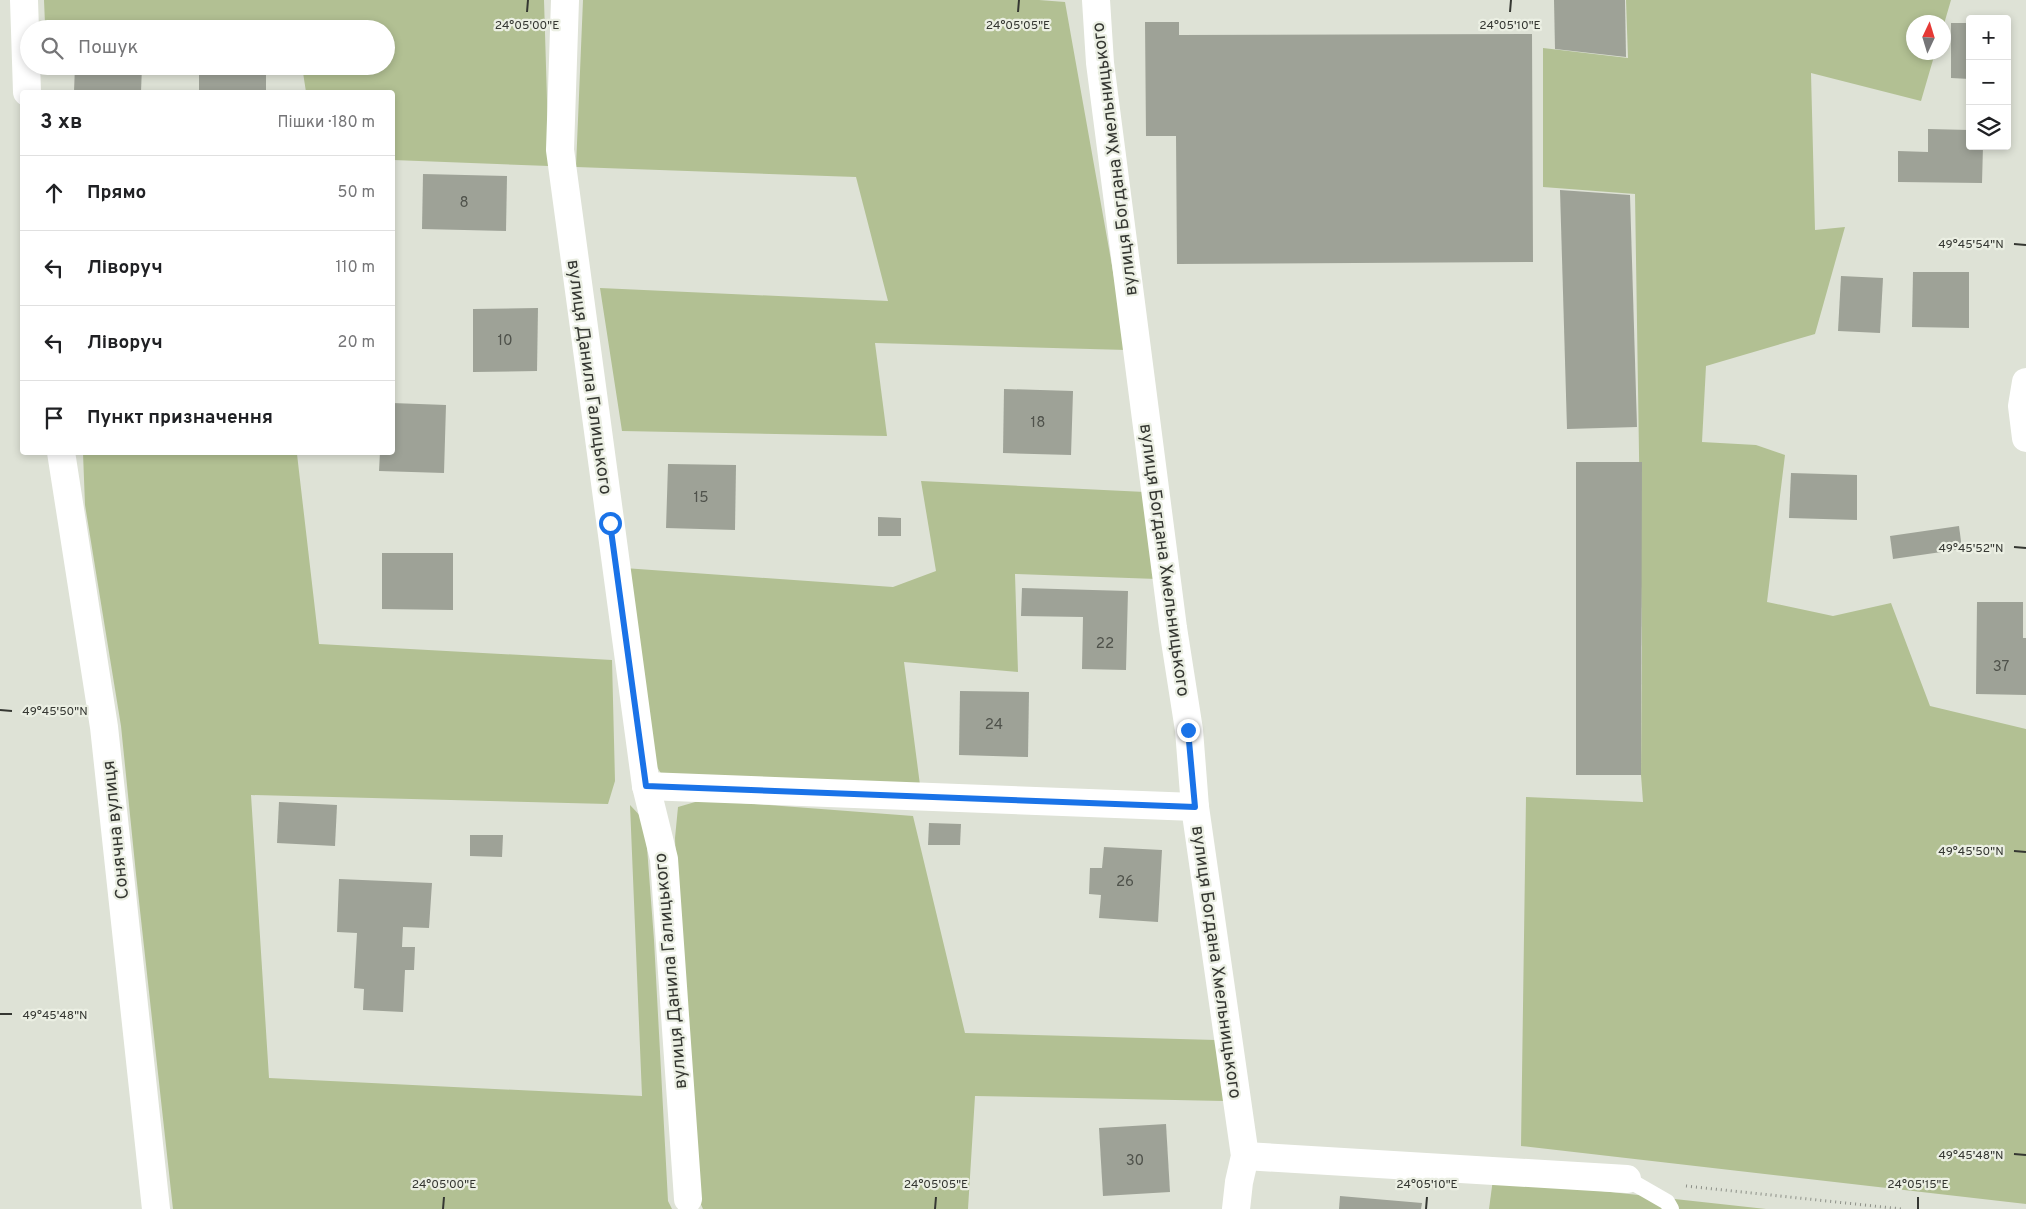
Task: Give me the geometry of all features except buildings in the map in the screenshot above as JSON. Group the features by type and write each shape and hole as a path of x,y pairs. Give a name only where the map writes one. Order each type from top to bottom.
{"street":[{"path":"24,0 25,20"},
{"name":"вулиця Данила Галицького","path":"565,0 560,150 646,786 664,859 688,1199"},
{"name":"вулиця Богдана Хмельницького","path":"1096,0 1100,63 1173,628 1188,730 1195,807 1245,1156 1239,1182 1236,1209"},
{"path":"26,75 27,90"},
{"path":"2026,382 2022,406 2026,438"},
{"name":"Сонячна вулиця","path":"61,455 104,727 156,1209"},
{"path":"646,786 1195,807"},
{"path":"1245,1156 1627,1179"}],"lane":[{"path":"1627,1179 1667,1202 1671,1209"}],"path":[{"path":"1686,1186 1902,1209"}],"green space":[{"path":"44,0 544,0 549,166 395,160 395,90 306,90 303,75 395,75 395,20 45,20"},
{"path":"583,0 1039,0 1065,2 1127,350 875,343 887,436 622,431 600,288 888,301 856,177 576,167"},
{"path":"1626,0 1951,0 1947,15 1906,15 1906,60 1933,60 1921,101 1811,73 1815,230 1845,227 1815,334 1706,366 1702,442 1756,445 1785,455 1767,602 1833,616 1891,603 1930,706 2026,729 2026,1204 1521,1146 1526,797 1643,802 1641,775 1642,647 1635,194 1543,187 1543,48 1628,58"},
{"path":"83,455 297,455 319,644 612,660 615,781 608,804 251,795 269,1078 642,1096 630,805 645,821 654,940 668,1201 672,1209 173,1209 121,726 85,505"},
{"path":"921,481 1145,492 1157,579 1015,574 1018,672 904,662 920,785 662,775 652,759 624,568 893,587 936,571"},
{"path":"702,800 913,816 965,1033 1216,1040 1224,1101 975,1096 968,1209 703,1209 698,1198 678,927 675,838 678,807"},
{"path":"1493,1179 1766,1209 1489,1209"}],"route":[{"path":"610,523 646,786 1195,807 1188,730"}]}
